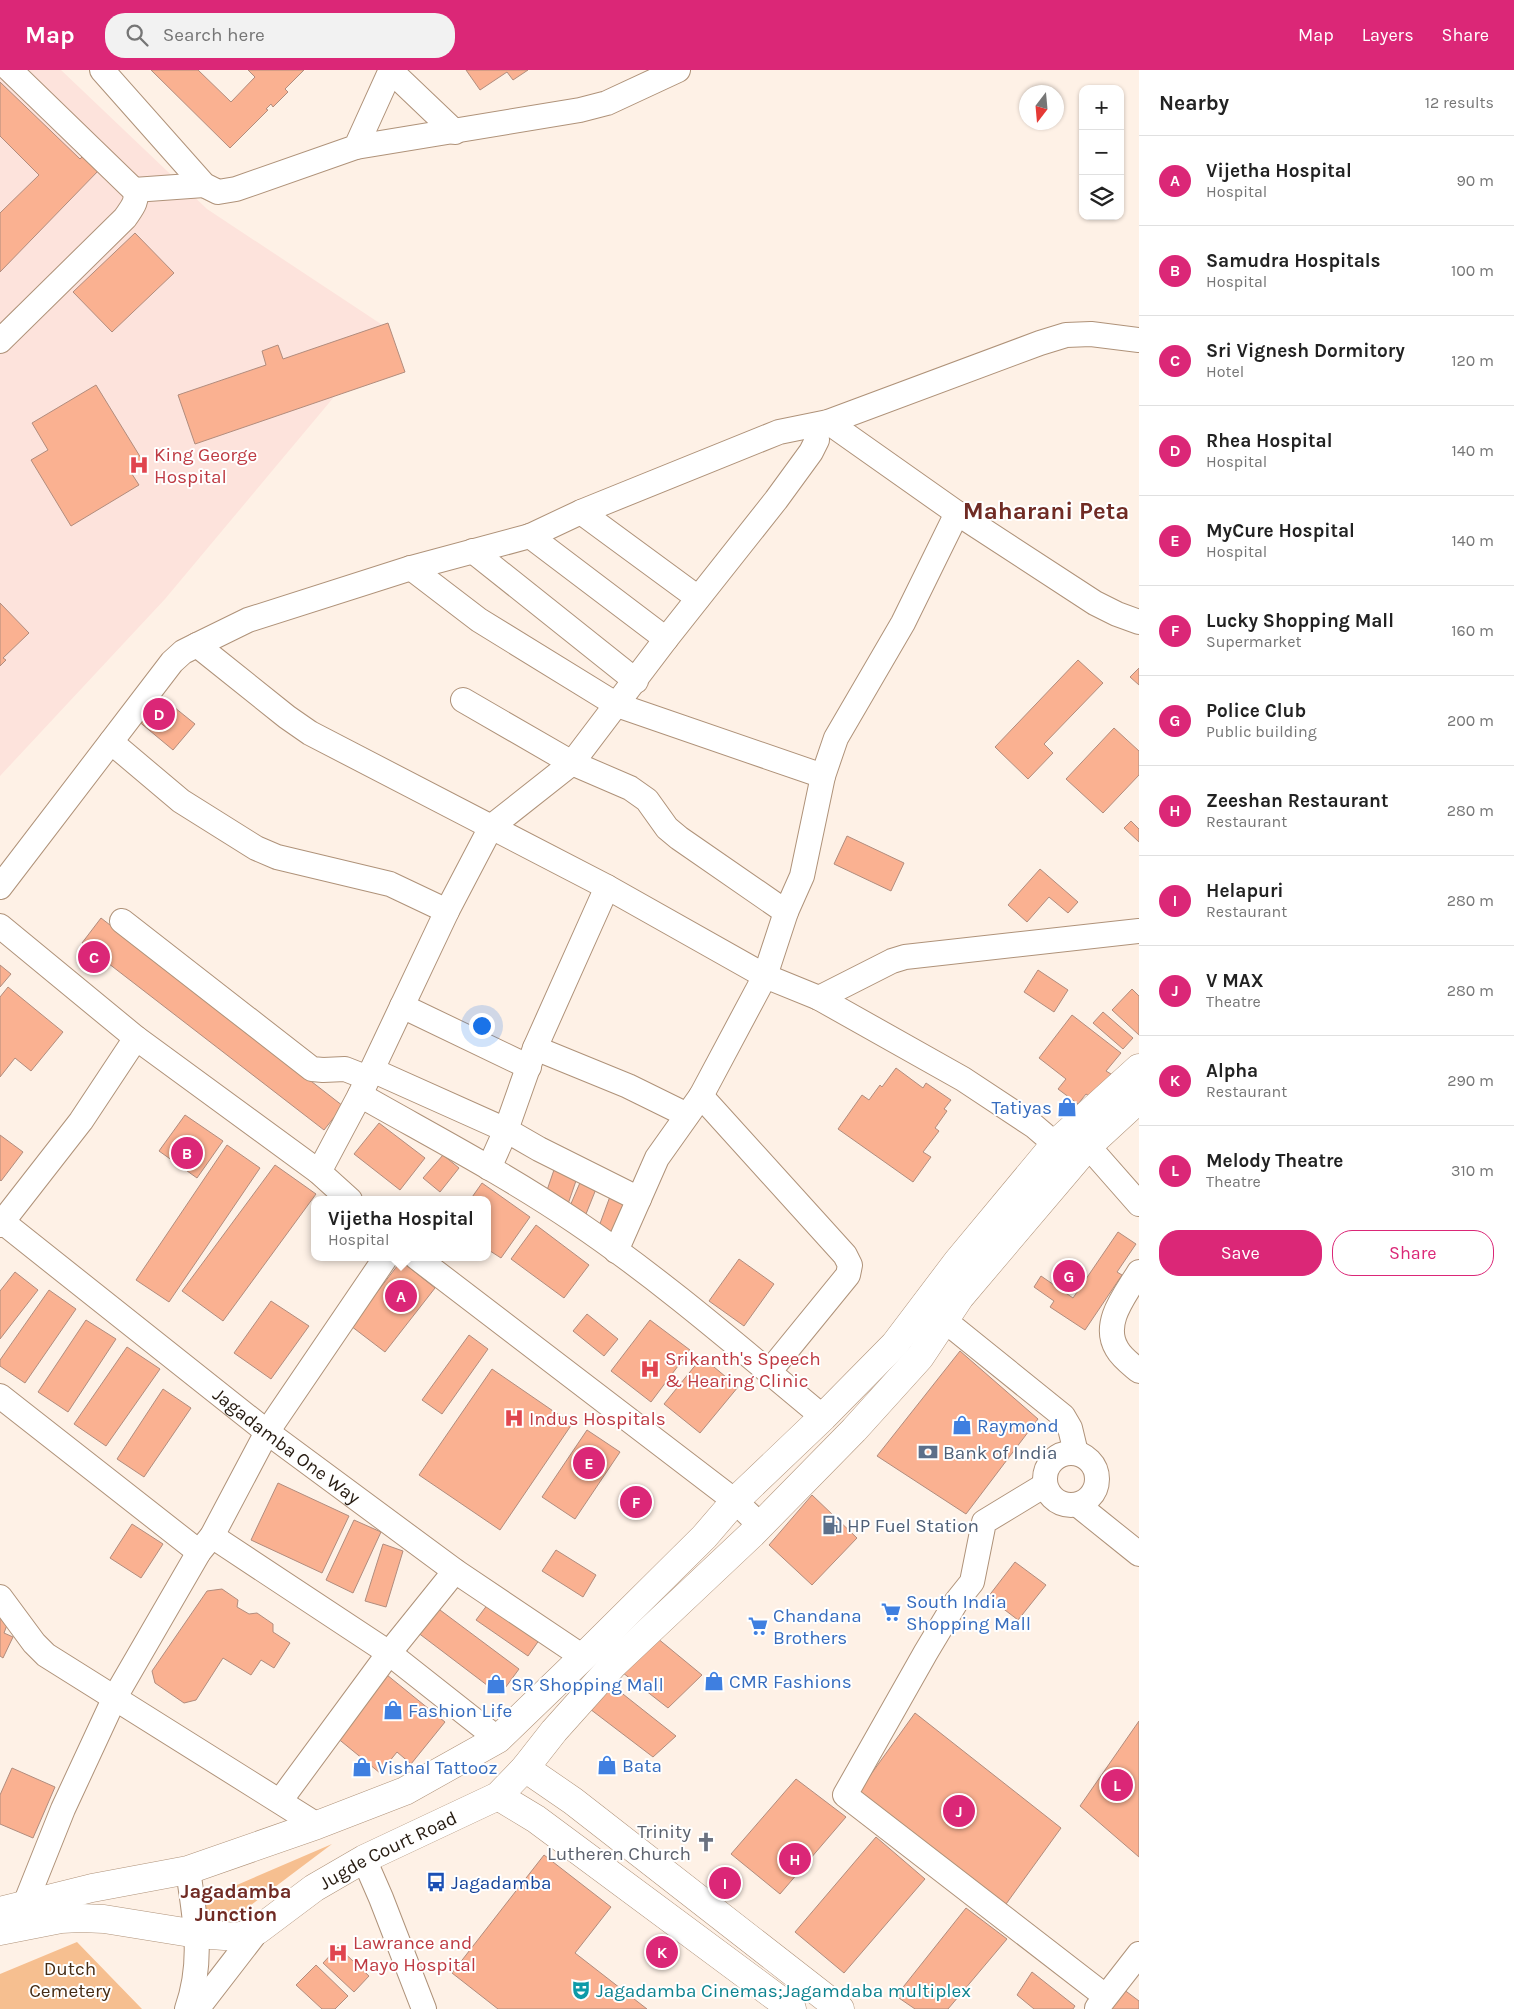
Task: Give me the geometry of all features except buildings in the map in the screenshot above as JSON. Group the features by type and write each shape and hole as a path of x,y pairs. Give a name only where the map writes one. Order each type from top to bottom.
{"main road":[{"path":"12,1907 92,1888 188,1870 317,1825 404,1791 498,1739 583,1658 704,1537 726,1511 895,1344 956,1262 1054,1144 1139,1068"},
{"path":"792,2009 536,1819 498,1796 525,1768 554,1730 614,1664 751,1534 854,1430 914,1364 960,1297 1088,1146 1139,1099"},
{"path":"726,1511 751,1534"},
{"path":"525,1768 573,1801 840,2009"},
{"name":"Jugde Court Road","path":"0,1931 61,1919 81,1918 104,1919 197,1934 238,1937 258,1930 314,1888 364,1859 498,1796"}],"street":[{"path":"0,341 125,218 136,197 134,190 10,70"},
{"path":"102,70 204,185 218,192 236,189 356,147 455,132 580,110 607,103 678,70"},
{"path":"356,147 390,71 455,132"},
{"path":"134,190 204,185"},
{"path":"0,887 172,662 183,652 248,620 411,568 530,536 581,512 779,432 822,423 1030,346 1066,335 1091,334 1139,340"},
{"path":"822,423 1095,604 1139,622"},
{"path":"319,1172 367,1081 447,911 491,827 572,763 666,639 776,500 811,452 822,423"},
{"path":"581,512 698,598"},
{"path":"616,1251 658,1158 701,1096 765,976 786,912 802,876 823,776 836,738 903,623 957,513"},
{"path":"530,536 666,639"},
{"path":"473,552 636,681"},
{"path":"411,568 479,620 617,705 823,776"},
{"path":"197,645 287,717 310,733 607,887 765,976 819,998 963,1079 1034,1126 1054,1144"},
{"path":"463,700 572,763 630,788 646,800 668,828 679,838 786,912"},
{"path":"111,742 181,801 256,848 277,857 390,884 447,911"},
{"path":"489,1168 506,1130 532,1058 607,887"},
{"path":"122,920 312,1069 346,1069 367,1081 489,1168 575,1222 616,1251 659,1282 823,1417"},
{"path":"0,926 136,1038 319,1172 346,1196"},
{"path":"819,998 892,961 905,957 1139,931"},
{"path":"402,1006 532,1058 628,1086 687,1115"},
{"path":"1,1222 81,1121 136,1038"},
{"path":"367,1081 506,1130 539,1149 640,1199"},
{"path":"701,1096 845,1255 850,1265 848,1275 769,1372"},
{"path":"1088,1146 1139,1204"},
{"name":"Jagadamba One Way","path":"1,1222 267,1432 456,1571 583,1658"},
{"path":"12,1907 63,1809 115,1697 205,1544 267,1432 383,1261"},
{"path":"421,1261 726,1511"},
{"path":"1139,1272 1116,1312 1111,1325 1112,1339 1118,1351 1139,1372"},
{"path":"944,1320 1063,1416 1070,1428 1076,1453"},
{"path":"0,1396 205,1544 389,1653 498,1739"},
{"path":"1067,1453 1076,1453 1084,1456 1096,1470 1097,1479 1092,1495 1078,1505 1061,1504 1048,1493 1045,1485 1046,1468 1058,1456 1067,1453"},
{"path":"1045,1485 984,1522 972,1582 956,1602 926,1652 845,1796 1100,2003 1139,1954"},
{"path":"1078,1505 1139,1554"},
{"path":"280,1802 389,1653 456,1571"},
{"path":"0,1597 34,1643 46,1655 317,1825"},
{"path":"364,1859 382,1898 424,2009"},
{"path":"186,2009 193,1990 198,1962 197,1934 188,1870"},
{"name":"Jugde Court Road","path":"197,2009 258,1930"}],"shaded area":[{"name":"King George Hospital","path":"0,70 61,70 207,209 390,330 165,599 0,776"}],"green space":[{"path":"332,1844 226,1924 204,1922 202,1900"},
{"name":"Dutch Cemetery","path":"77,1942 142,2009 0,2009 0,1974"}],"place":[{"name":"King George Hospital","path":"139,465"},
{"name":"Rhea Hospital","path":"159,714"},
{"name":"Sri Vignesh Dormitory","path":"94,957"},
{"name":"Tatiyas","path":"1067,1107"},
{"name":"Samudra Hospitals","path":"187,1153"},
{"name":"Police Club","path":"1069,1276"},
{"name":"Vijetha Hospital","path":"401,1296"},
{"name":"Srikanth's Speech & Hearing Clinic","path":"650,1369"},
{"name":"Indus Hospitals","path":"514,1418"},
{"name":"Raymond","path":"962,1425"},
{"name":"Bank of India","path":"928,1452"},
{"name":"MyCure Hospital","path":"589,1463"},
{"name":"Lucky Shopping Mall","path":"636,1502"},
{"name":"HP Fuel Station","path":"832,1525"},
{"name":"South India Shopping Mall","path":"891,1612"},
{"name":"Chandana Brothers","path":"758,1626"},
{"name":"CMR Fashions","path":"714,1681"},
{"name":"SR Shopping Mall","path":"496,1684"},
{"name":"Fashion Life","path":"393,1710"},
{"name":"Bata","path":"607,1765"},
{"name":"Vishal Tattooz","path":"362,1767"},
{"name":"Melody Theatre","path":"1117,1785"},
{"name":"V MAX","path":"959,1811"},
{"name":"Trinity Lutheren Church","path":"706,1842"},
{"name":"Zeeshan Restaurant","path":"795,1859"},
{"name":"Jagadamba","path":"436,1882"},
{"name":"Helapuri","path":"725,1883"},
{"name":"Alpha","path":"662,1952"},
{"name":"Lawrance and Mayo Hospital","path":"338,1953"},
{"name":"Jagadamba Cinemas;Jagamdaba multiplex","path":"581,1990"}],"district":[{"name":"Maharani Peta","path":"1046,511"},
{"name":"Jagadamba Junction","path":"236,1902"}]}
